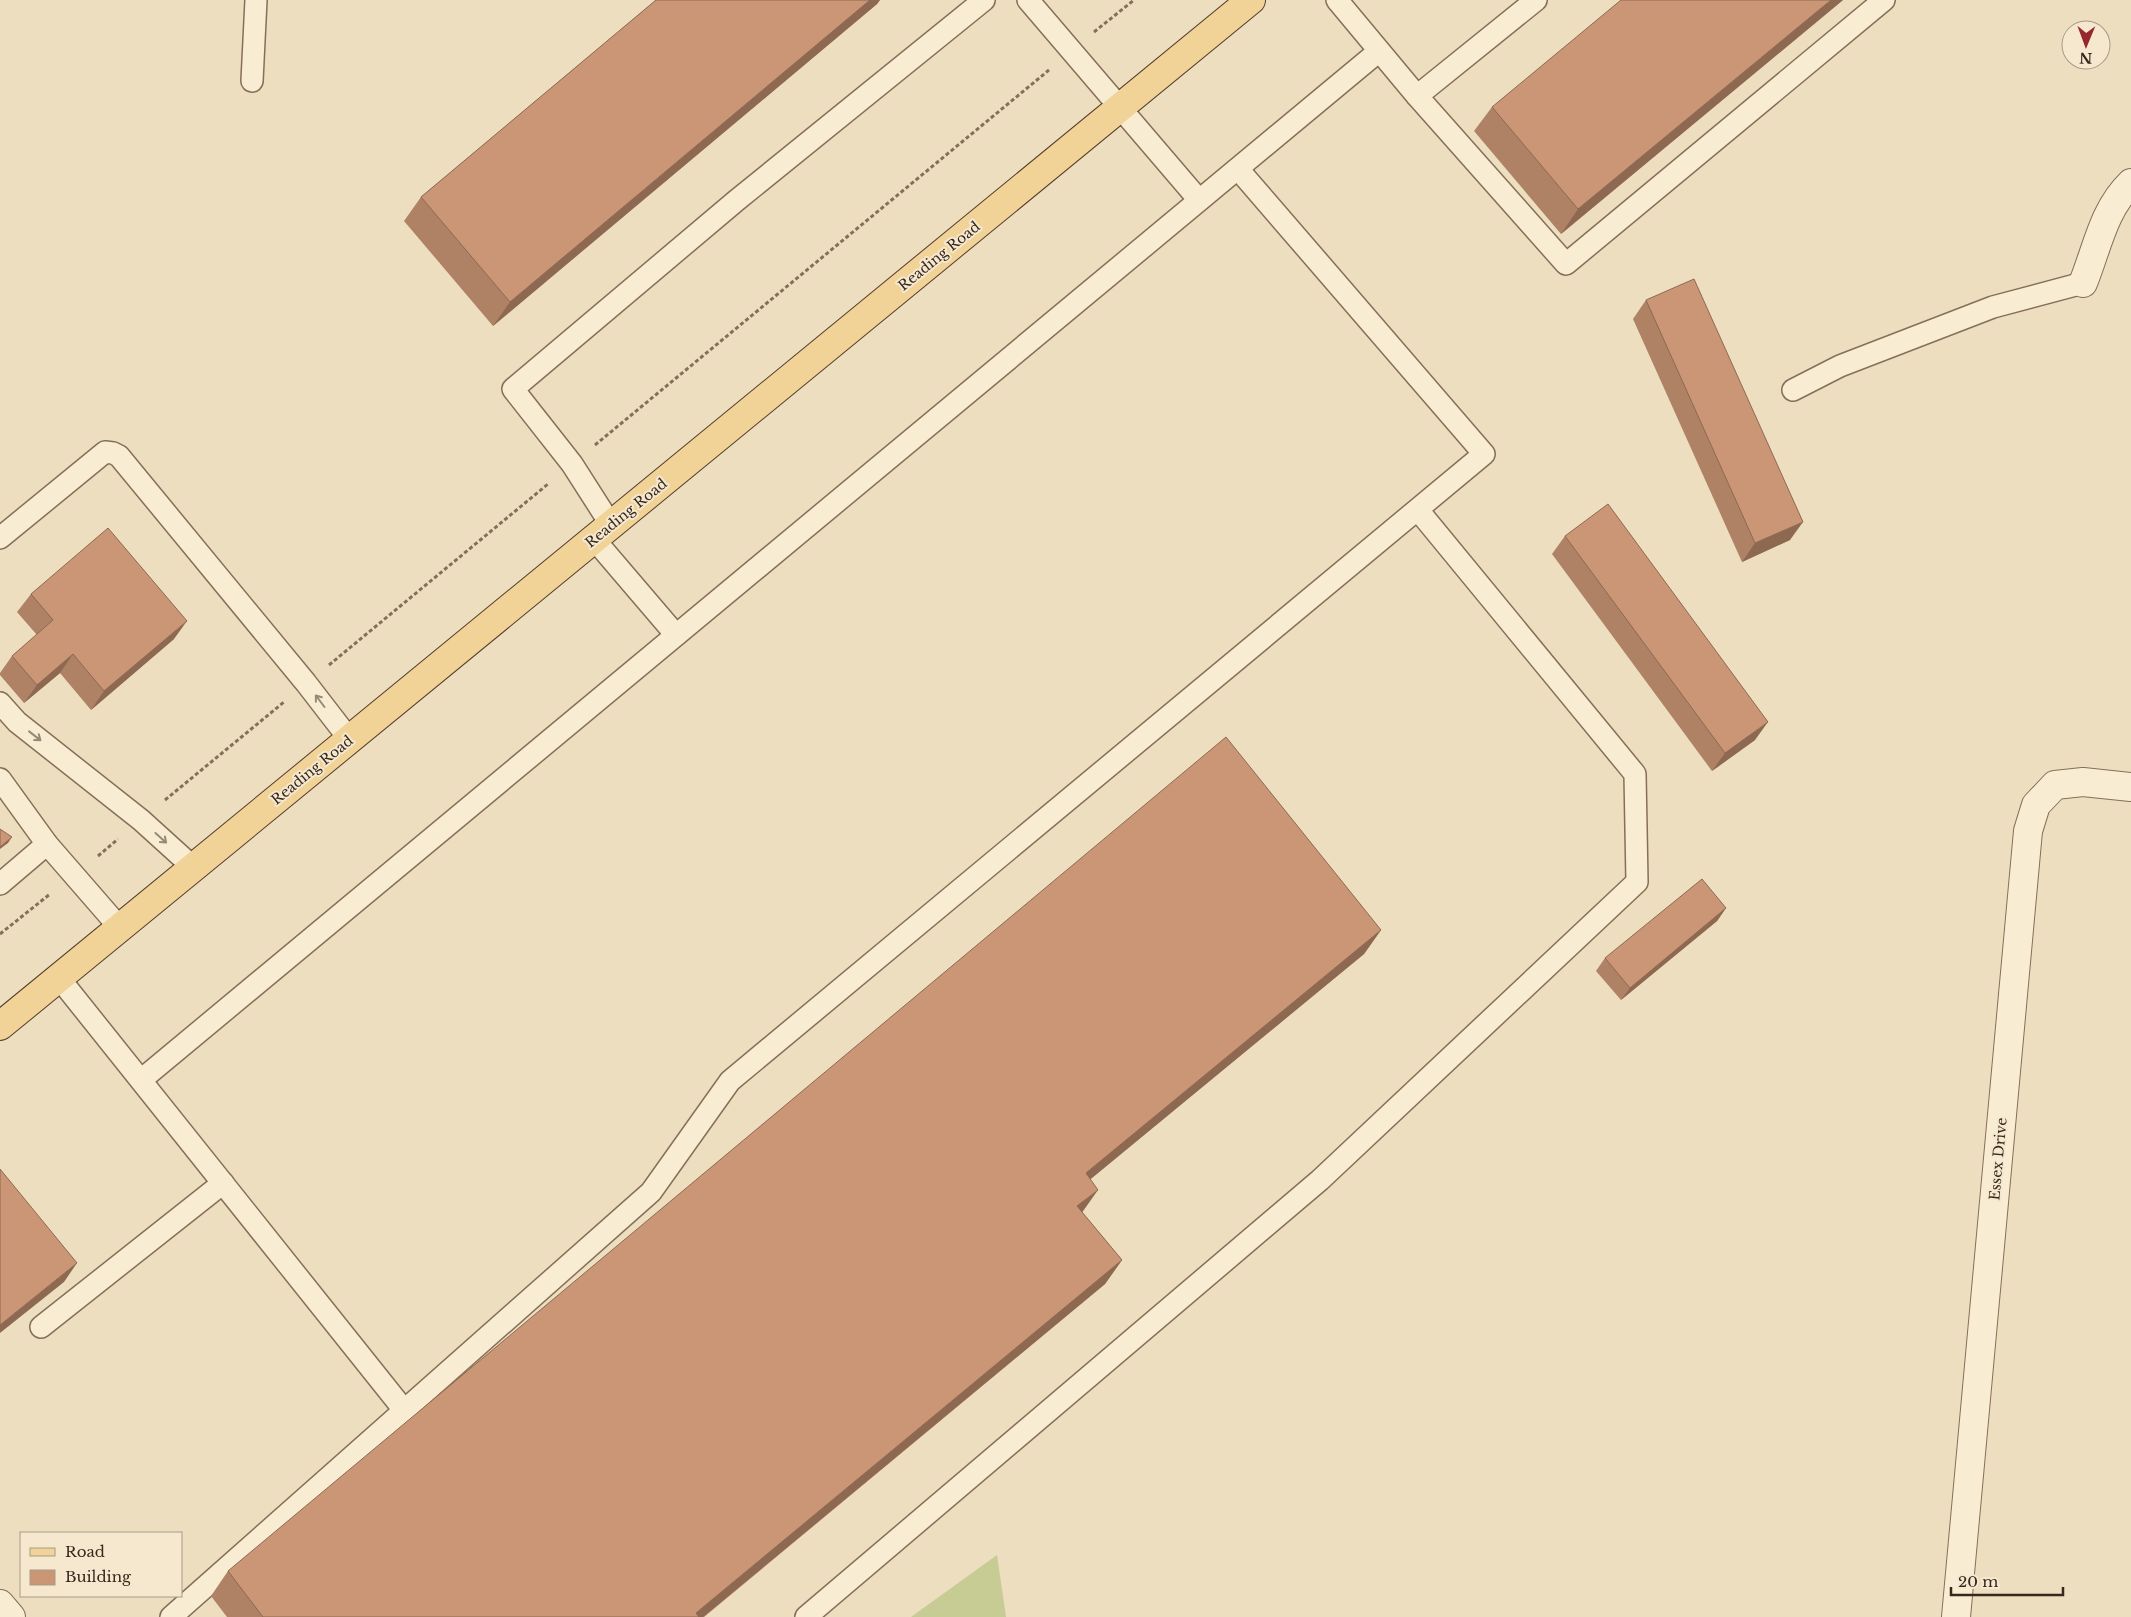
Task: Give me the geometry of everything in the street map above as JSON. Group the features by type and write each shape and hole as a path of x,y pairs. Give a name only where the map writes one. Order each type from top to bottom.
{"main road":[{"name":"Reading Road","path":"0,1026 1251,0"}],"street":[{"path":"2083,283 2100,233 2111,209 2131,183"},
{"name":"Essex Drive","path":"1956,1617 2028,831 2036,804 2055,785 2083,782 2131,787"},
{"path":"0,1604 11,1617"}],"lane":[{"path":"252,81 256,0"},
{"path":"676,635 603,532 572,464 513,388 737,200 984,0"},
{"path":"1028,0 1199,200"},
{"path":"1337,0 1416,96 1566,264 1884,0"},
{"path":"1416,96 1536,0"},
{"path":"141,1080 1379,51"},
{"path":"171,1617 651,1192 730,1081 1484,454 1238,169"},
{"path":"1793,390 1840,366 1994,307 2083,283"},
{"path":"0,538 105,452 119,456 306,683 350,740"},
{"path":"806,1617 1320,1180 1638,882 1634,774 1418,510"},
{"path":"0,703 17,722 141,820 194,868"},
{"path":"0,779 47,844 120,928"},
{"path":"0,884 47,844"},
{"path":"59,978 404,1410"},
{"path":"41,1327 223,1183"}],"green space":[{"path":"997,1555 1006,1617 911,1617"}],"building":[{"path":"656,0 870,0 510,302 421,197"},
{"path":"1621,0 1831,0 1578,209 1492,107"},
{"path":"1694,279 1803,522 1755,543 1646,300"},
{"path":"1608,504 1768,722 1725,753 1565,536"},
{"path":"108,528 187,621 104,691 73,654 37,685 12,656 53,620 31,594"},
{"path":"1226,737 1381,930 1086,1173 1098,1190 1077,1206 1122,1260 696,1613 699,1617 263,1617 228,1571"},
{"path":"0,829 12,837 0,847"},
{"path":"1702,879 1726,908 1630,988 1605,958"},
{"path":"0,1169 77,1263 0,1325"}]}
